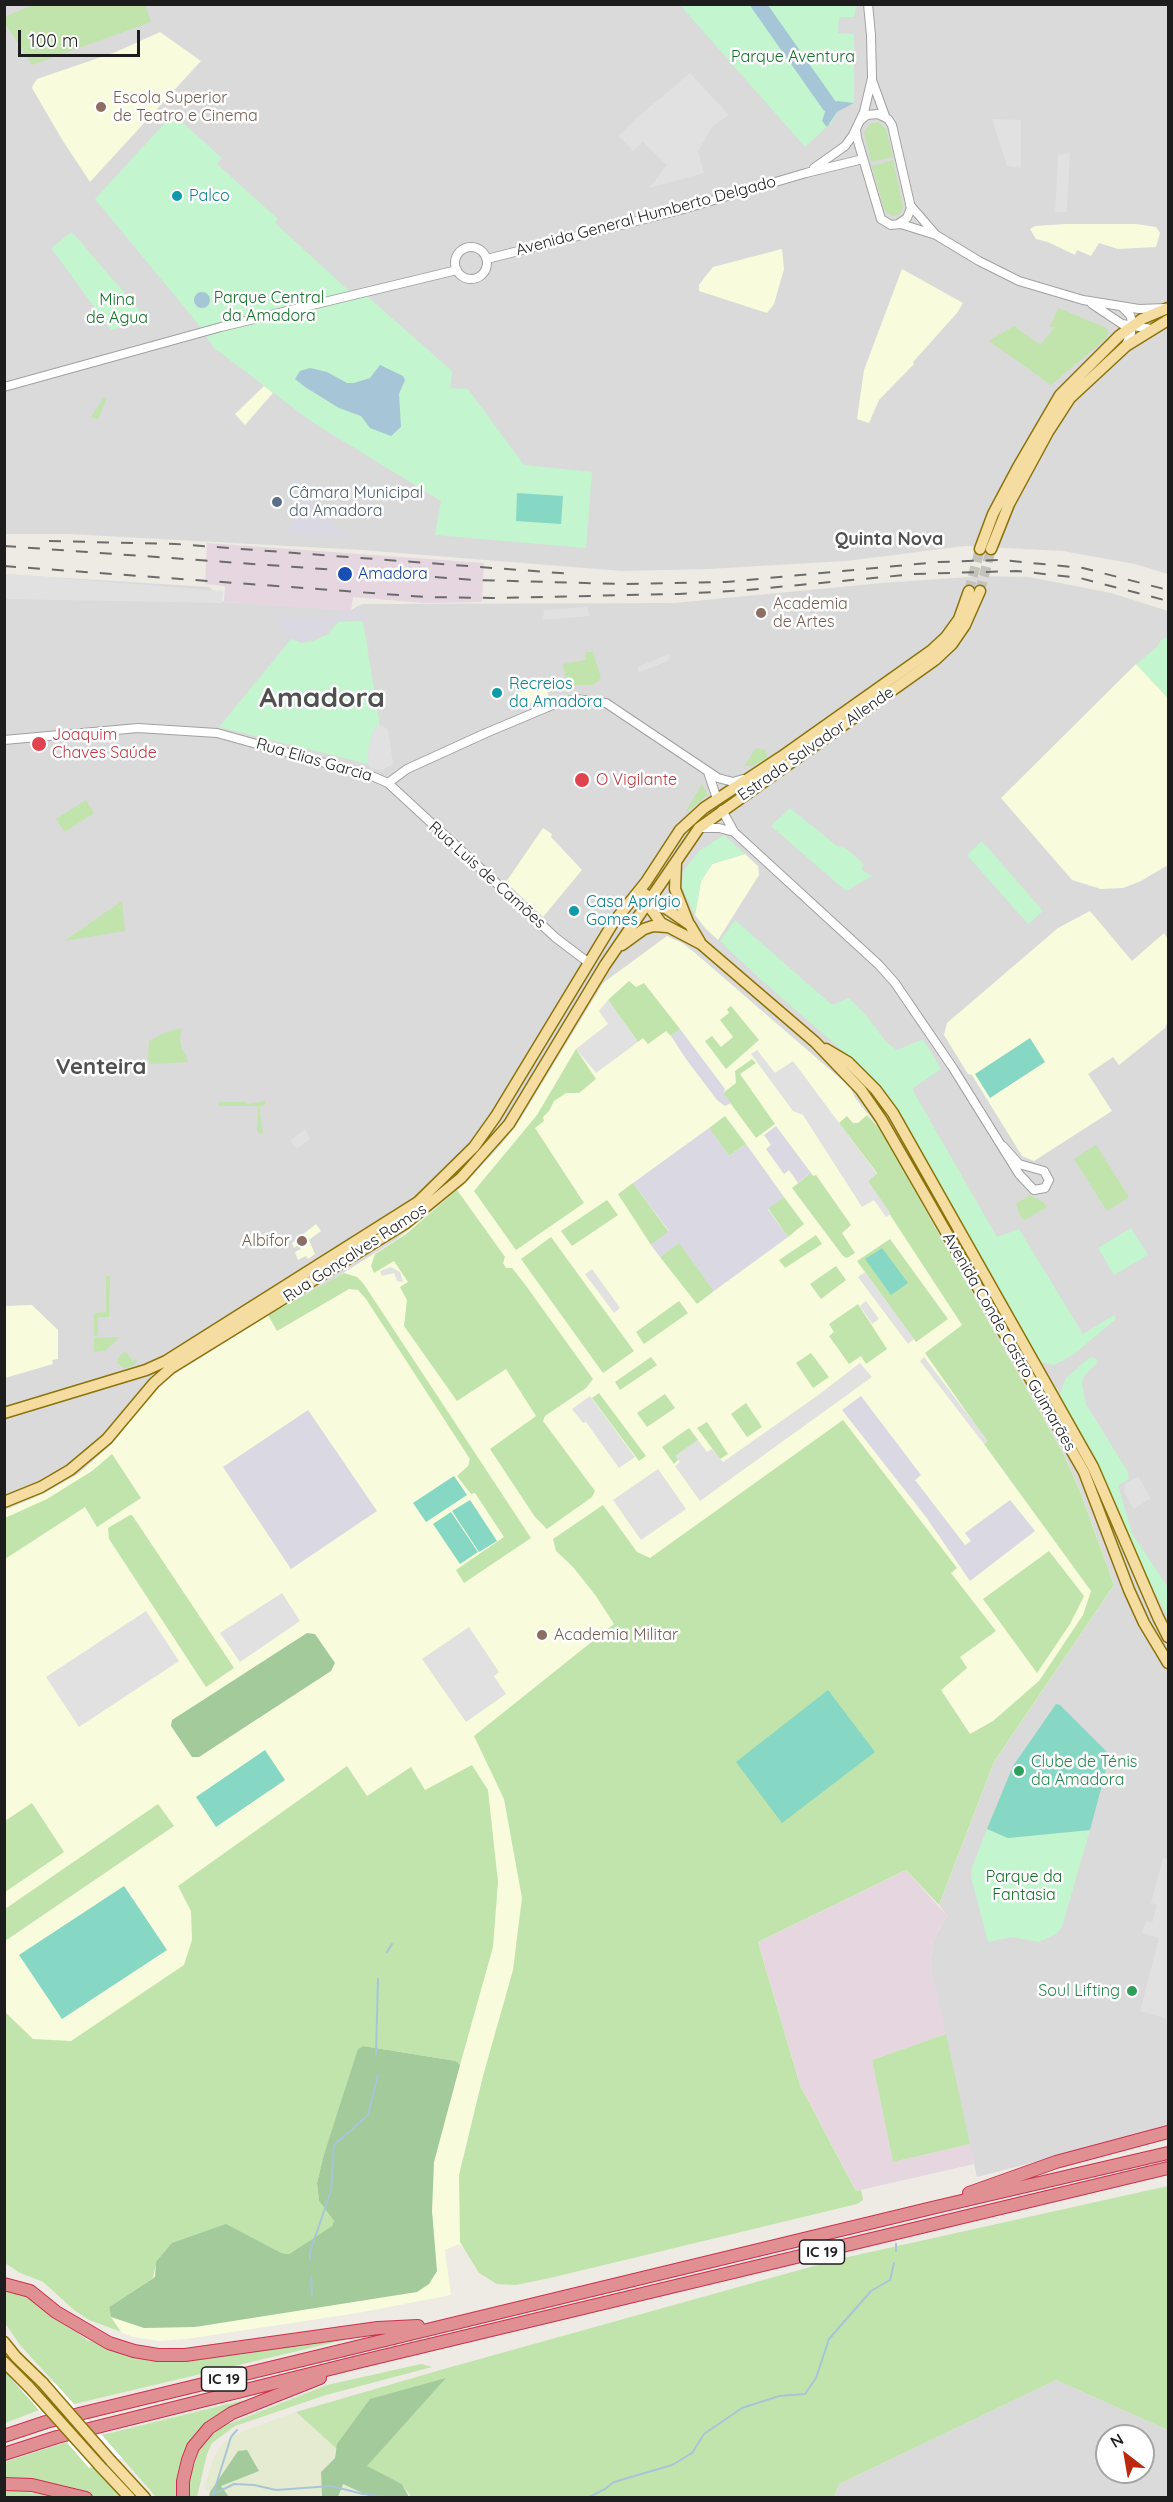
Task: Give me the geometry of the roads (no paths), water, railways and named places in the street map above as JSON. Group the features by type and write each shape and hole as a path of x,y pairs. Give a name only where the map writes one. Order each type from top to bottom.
{"highway":[{"path":"936,2206 1056,2162 1168,2132"},
{"name":"IC 19","path":"4,2436 46,2422 444,2325 936,2206 1168,2153"},
{"name":"IC 19","path":"4,2454 57,2437 358,2362 1168,2168"},
{"path":"4,2284 30,2291 56,2312 108,2343 158,2355 185,2355 378,2328 444,2325"},
{"path":"183,2498 185,2471 193,2447 217,2421 358,2362"},
{"path":"4,2484 32,2485 86,2498"}],"main road":[{"path":"985,549 1054,412 1085,383 1122,341 1132,326 1168,308"},
{"path":"1122,341 1168,320"},
{"name":"Estrada Salvador Allende","path":"639,891 680,830 717,799 932,650 953,628 975,591 965,625 952,644 935,660 699,828 648,900"},
{"path":"717,799 722,810"},
{"path":"676,861 675,889 690,925"},
{"name":"Rua Gonçalves Ramos","path":"4,1413 116,1380 166,1360 404,1212 442,1181 474,1147 496,1116 613,923 639,891"},
{"name":"Avenida Conde Castro Guimarães","path":"639,891 648,900 690,925 701,944"},
{"name":"Rua Gonçalves Ramos","path":"4,1502 41,1487 70,1470 107,1439 154,1383 171,1368 406,1223 449,1189 479,1160 509,1124 605,965 648,900"},
{"name":"Avenida Conde Castro Guimarães","path":"648,900 657,919 667,927 684,933 701,944 815,1042 866,1098 881,1119 1084,1472 1129,1590 1144,1623 1168,1663"},
{"path":"617,949 644,929 653,926 667,927"},
{"path":"589,963 605,965"},
{"name":"Avenida Conde Castro Guimarães","path":"815,1042 848,1062 876,1090 893,1113 1098,1477 1168,1637"},
{"path":"866,1098 876,1090"},
{"path":"1027,1376 1036,1380 1045,1380"},
{"path":"4,2342 145,2498"},
{"path":"4,2362 129,2498"}],"street":[{"path":"868,4 872,78 864,112 858,125 857,138 879,216 887,223 936,235 999,272 1041,289 1083,300 1139,309 1168,308"},
{"path":"872,78 887,117 894,128 910,205 909,215 898,224"},
{"path":"858,125 871,114 887,117"},
{"name":"Avenida General Humberto Delgado","path":"806,172 840,151 850,140 858,125"},
{"name":"Avenida General Humberto Delgado","path":"487,259 680,210 806,172 863,159"},
{"path":"910,205 936,235"},
{"path":"466,247 479,248 487,259 486,269 477,278 464,277 457,270 456,256 466,247"},
{"path":"4,387 221,327 457,270"},
{"path":"1083,300 1098,307 1117,321 1151,329"},
{"path":"1118,305 1130,315 1132,326"},
{"path":"1117,321 1122,341"},
{"name":"Rua Elias Garcia","path":"4,740 138,728 217,733 372,776 388,783 407,769 555,704 576,699 606,703 708,772"},
{"path":"708,772 733,782 753,775"},
{"path":"708,772 717,799"},
{"name":"Rua Luis de Camões","path":"388,783 556,938 589,963"},
{"path":"722,810 734,832 871,957 895,983 1003,1146 1012,1164 1028,1185 1038,1190 1047,1184 1048,1175 1044,1171 1019,1164 1003,1146"},
{"path":"699,828 719,828 734,832"},
{"path":"1028,1185 1027,1178 1034,1169"}],"waterway":[{"path":"758,4 829,105"},
{"path":"387,1952 392,1944"},
{"path":"376,2054 378,1979"},
{"path":"310,2260 310,2252 331,2191 334,2145 368,2115 378,2075"},
{"path":"896,2244 896,2251"},
{"path":"587,2498 614,2482 672,2465 692,2453 704,2434 742,2408 779,2396 805,2394 816,2378 829,2339 871,2291 890,2280 894,2263"},
{"path":"311,2276 312,2295"},
{"path":"212,2498 231,2437 237,2430"},
{"path":"214,2494 234,2484 254,2485 276,2490 331,2486 363,2494 390,2497 451,2498"}],"tunnel":[{"path":"969,591 980,549"},
{"path":"980,591 991,549"}],"railway":[{"path":"49,541 176,544 573,574"},
{"path":"4,546 475,580 623,584 726,582 938,562 1001,560 1083,568 1168,590"},
{"path":"4,566 426,597 491,598 679,594 915,574 1017,571 1080,578 1168,601"}],"place":[{"name":"Escola Superior de Teatro e Cinema","path":"101,107"},
{"name":"Palco","path":"177,196"},
{"name":"Câmara Municipal da Amadora","path":"277,502"},
{"name":"Amadora","path":"345,574"},
{"name":"Academia de Artes","path":"761,613"},
{"name":"Recreios da Amadora","path":"497,693"},
{"name":"Joaquim Chaves Saúde","path":"39,744"},
{"name":"O Vigilante","path":"582,780"},
{"name":"Casa Aprígio Gomes","path":"574,911"},
{"name":"Albifor","path":"302,1241"},
{"name":"Academia Militar","path":"542,1635"},
{"name":"Clube de Ténis da Amadora","path":"1019,1771"},
{"name":"Soul Lifting","path":"1132,1991"}],"district":[{"name":"Quinta Nova","path":"889,540"},
{"name":"Amadora","path":"322,699"},
{"name":"Venteira","path":"101,1067"}],"park label":[{"name":"Parque Aventura","path":"793,57"},
{"name":"Parque Central da Amadora","path":"269,307"},
{"name":"Mina de Agua","path":"117,309"},
{"name":"Parque da Fantasia","path":"1024,1886"}]}
